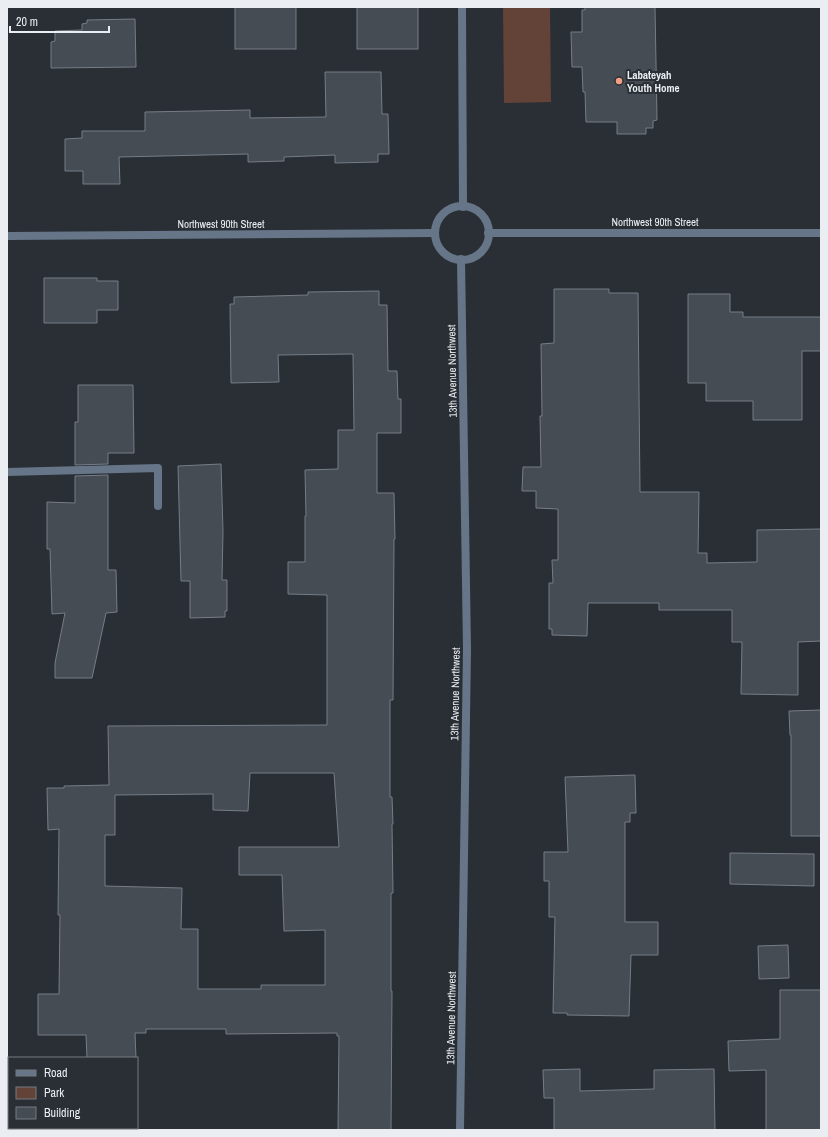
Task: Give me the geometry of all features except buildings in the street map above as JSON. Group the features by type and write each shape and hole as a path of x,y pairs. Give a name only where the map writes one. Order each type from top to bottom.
{"street":[{"path":"462,7 463,207"},
{"path":"463,207 471,208 481,215 486,222 488,238 480,253 472,258 454,259 446,255 440,248 436,240 435,233 438,221 444,214 450,209 463,207"},
{"name":"Northwest 90th Street","path":"7,236 435,233"},
{"name":"Northwest 90th Street","path":"488,233 821,233"},
{"name":"13th Avenue Northwest","path":"460,1130 467,649 461,259"},
{"path":"7,472 158,468 158,506"}],"green space":[{"path":"503,7 550,7 551,102 504,103"}],"place":[{"name":"Labateyah Youth Home","path":"619,81"}]}
